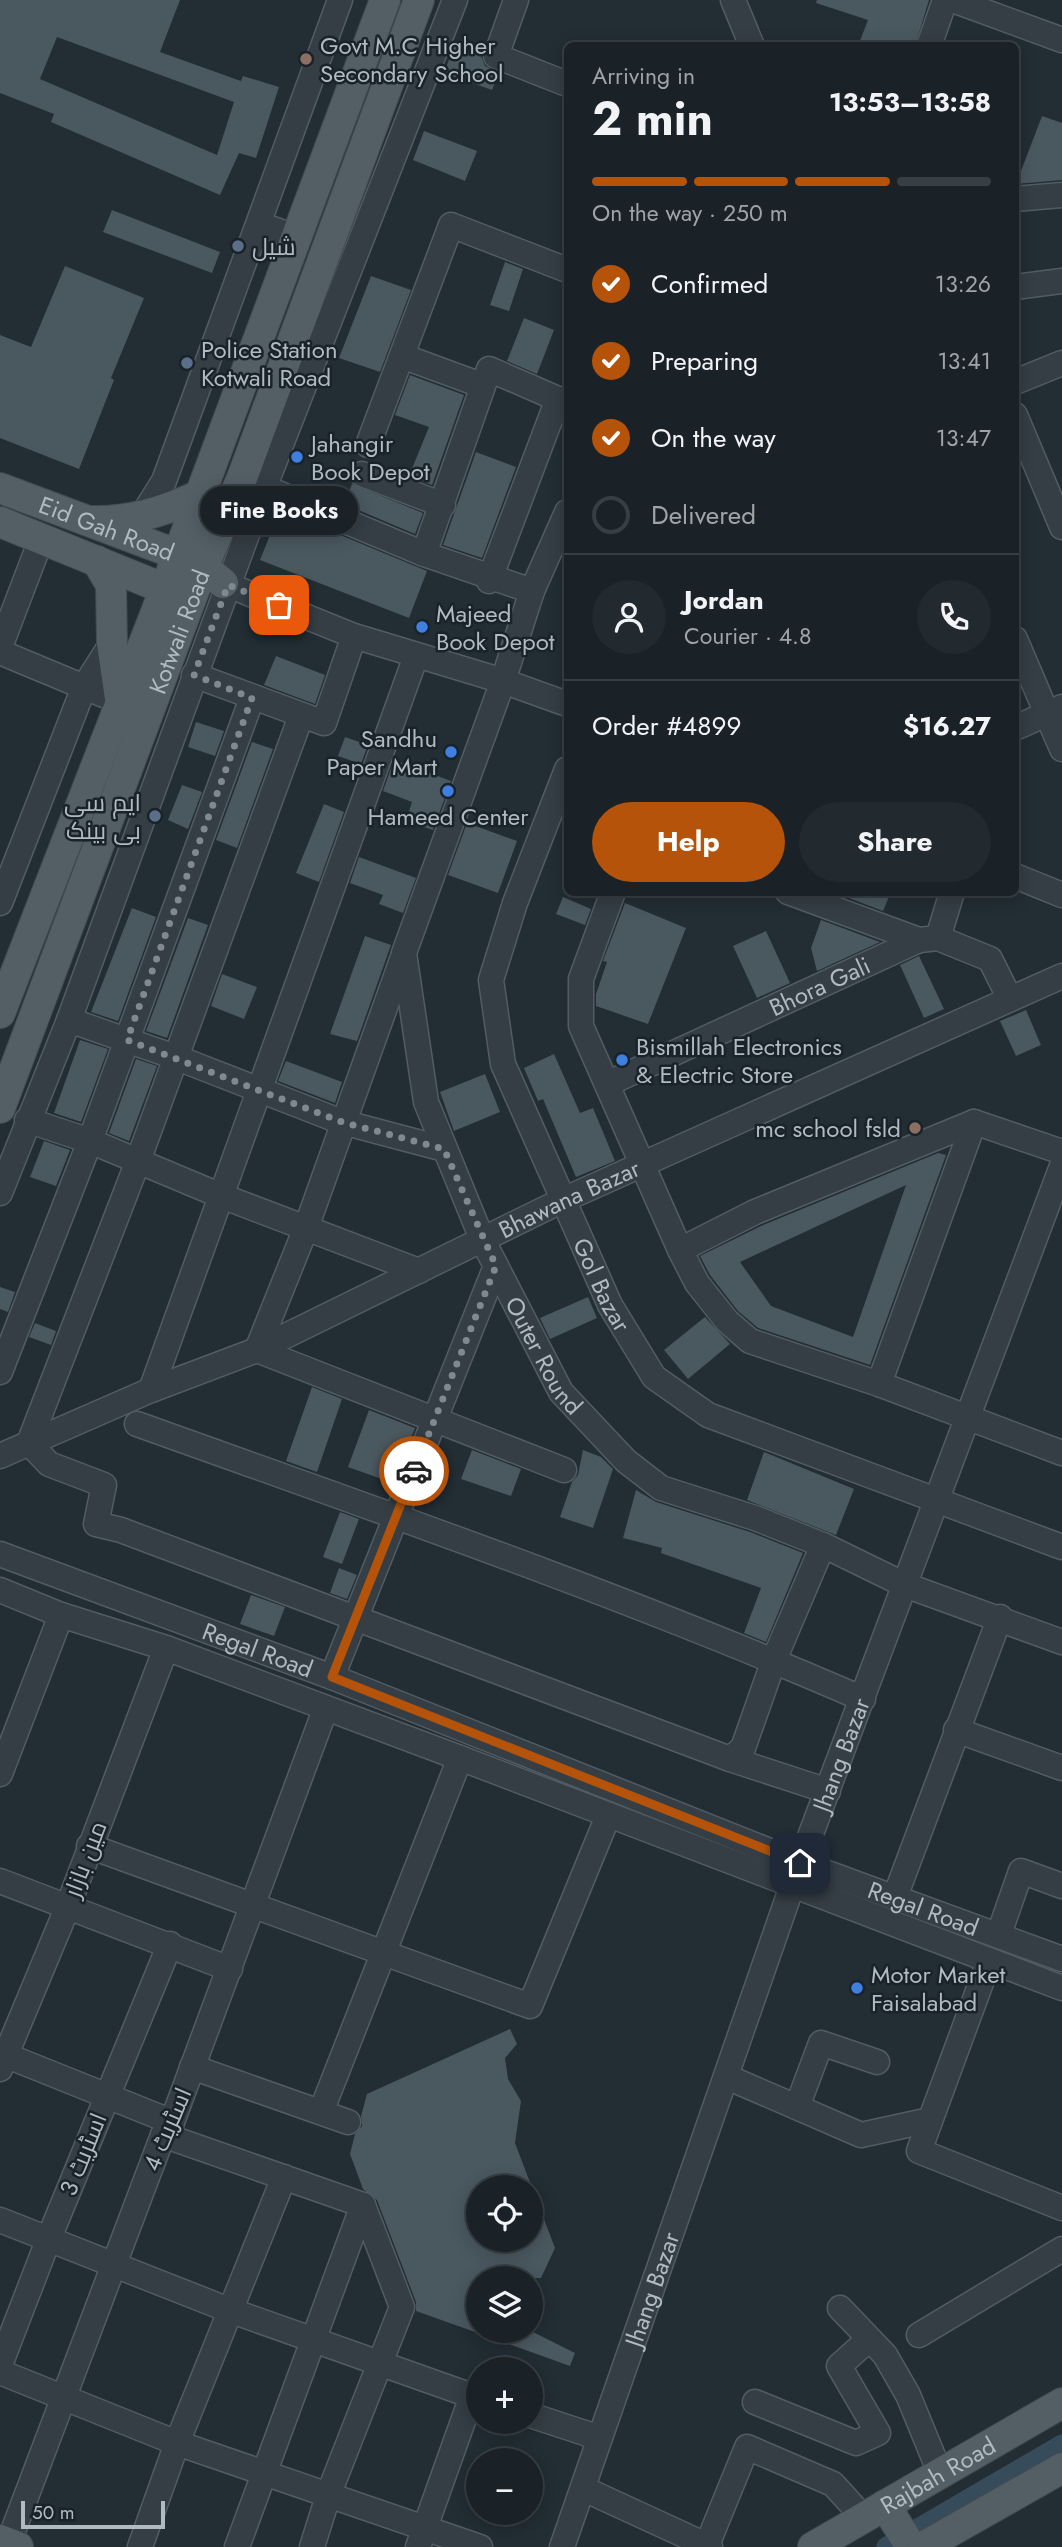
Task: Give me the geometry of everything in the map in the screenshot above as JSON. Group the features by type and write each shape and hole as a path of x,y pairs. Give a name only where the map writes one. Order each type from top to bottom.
{"main road":[{"name":"Kotwali Road","path":"1,1005 165,589 384,0"},
{"name":"Kotwali Road","path":"0,1108 253,483 419,0"},
{"name":"Eid Gah Road","path":"0,488 176,554 212,582"},
{"path":"82,520 116,521 142,516 168,509 198,496"},
{"name":"Eid Gah Road","path":"2,529 42,537 165,589 212,582"},
{"path":"97,561 111,585 112,643 121,702"},
{"name":"Rajbah Road","path":"813,2547 880,2512 940,2473 1062,2403"},
{"path":"880,2512 914,2546 1062,2468"}],"street":[{"path":"142,516 164,481 340,0"},
{"path":"455,0 253,483 424,554 489,579 532,591"},
{"path":"516,0 496,56 564,83"},
{"path":"733,0 749,42"},
{"path":"930,42 945,0"},
{"path":"953,0 1062,40"},
{"path":"1019,200 1062,195"},
{"path":"259,223 295,237"},
{"path":"368,445 451,225 564,269"},
{"path":"1019,286 1062,281"},
{"path":"402,356 481,385"},
{"path":"1019,380 1062,363"},
{"path":"424,554 488,369 562,401 489,579"},
{"path":"1019,425 1062,527"},
{"path":"362,474 443,505"},
{"path":"164,481 198,496"},
{"name":"Outer Round","path":"564,519 532,591 503,681 404,953 426,1102 482,1239 561,1392 626,1461 660,1488 755,1518 823,1545 905,1586 1062,1642"},
{"path":"42,537 0,650 121,702"},
{"path":"0,1194 69,1020 194,675 212,582 354,636 503,681 564,703"},
{"path":"194,675 324,723 354,636"},
{"path":"0,903 84,687 112,643"},
{"path":"1019,646 1054,710 1062,749"},
{"path":"151,1390 219,1195 416,656"},
{"path":"0,1372 90,1141 252,698"},
{"path":"1019,726 1054,710"},
{"path":"301,716 138,1161 29,1443 49,1464 104,1485 96,1524 121,1530 730,1759 828,1791"},
{"name":"Gol Bazar","path":"564,777 515,903 491,980 503,1064 610,1305 654,1377 708,1415 1062,1547"},
{"path":"1019,878 1062,895"},
{"path":"612,896 581,979 581,1026 680,1250 697,1283 727,1321 750,1341 879,1384 1062,1453"},
{"path":"800,896 990,959 1010,999"},
{"path":"928,939 950,896"},
{"name":"Bhora Gali","path":"607,1084 928,939"},
{"path":"404,953 306,1228 257,1350 564,1470"},
{"name":"Bhawana Bazar","path":"0,1456 151,1390 257,1350 564,1200 1062,976"},
{"path":"69,1020 175,1056 342,1122 444,1149"},
{"path":"27,1121 90,1141 219,1195 419,1271"},
{"path":"680,1250 755,1212 975,1122 1062,1152"},
{"path":"879,1384 975,1122"},
{"name":"Jhang Bazar","path":"562,2547 797,1874 1062,1166"},
{"path":"332,1677 496,1266"},
{"path":"137,1424 396,1517 774,1660 863,1699"},
{"path":"730,1759 743,1748 774,1660 823,1545"},
{"name":"Regal Road","path":"0,1553 332,1677 797,1874 989,1961 1062,1988"},
{"name":"Regal Road","path":"0,1590 61,1615 166,1648 608,1816 797,1874 895,1896 1062,1959"},
{"path":"0,1774 61,1615"},
{"path":"895,1896 1000,1618"},
{"name":"مین بازار","path":"2,2059 68,1906 166,1648"},
{"name":"اسٹریٹ 4","path":"8,2544 66,2398 113,2264 230,1969 325,1710"},
{"path":"956,1730 1062,1768"},
{"path":"321,2112 460,1758"},
{"path":"89,1846 253,1903 530,2006 608,1816"},
{"path":"999,1934 1021,1871 1062,1886"},
{"path":"0,1881 230,1969"},
{"name":"اسٹریٹ 3","path":"0,2365 48,2238 170,1944"},
{"path":"989,1961 919,2151 1062,2208"},
{"path":"797,2107 821,2043 877,2062"},
{"path":"2,2059 106,2095 168,2128 284,2177 363,2205 402,2307 329,2493 312,2547"},
{"path":"192,2067 348,2122"},
{"path":"727,2077 861,2135 930,2120"},
{"path":"140,2547 177,2443 284,2177"},
{"path":"237,2547 363,2205"},
{"path":"0,2220 229,2310 466,2394"},
{"path":"919,2335 1062,2249"},
{"path":"840,2308 886,2355 908,2395 940,2473"},
{"path":"755,2402 856,2443 878,2433 839,2366 869,2339"},
{"path":"0,2372 177,2443 264,2474 329,2493 422,2537 480,2547"},
{"path":"543,2419 600,2438"},
{"path":"422,2537 466,2421"},
{"path":"584,2489 708,2546 747,2447 833,2484 880,2512"}],"building":[{"path":"0,0 180,0 160,52 241,81 243,76 279,87 256,158 239,153 220,195 51,122 54,114 0,93","holes":["57,37 234,102 217,155 40,79"]},
{"path":"817,0 929,0 916,42 860,42 868,20 816,3"},
{"path":"454,46 481,56 485,66 499,73 492,90 444,73"},
{"path":"1042,116 1062,123 1062,180 1019,184 1019,176"},
{"path":"424,131 477,151 465,181 413,160"},
{"path":"112,210 220,252 212,273 103,232"},
{"path":"505,262 523,269 509,311 490,305"},
{"path":"65,266 144,298 111,378 114,380 79,469 0,438 0,335 31,347"},
{"path":"371,276 411,290 380,372 339,358"},
{"path":"524,318 554,330 537,374 507,361"},
{"path":"410,375 464,395 432,485 409,476 429,427 395,415"},
{"path":"476,452 516,467 482,558 443,545"},
{"path":"352,484 423,513 415,534 344,504"},
{"path":"280,510 427,571 409,618 260,560"},
{"path":"276,656 325,675 315,704 264,685"},
{"path":"196,722 224,731 215,756 188,747"},
{"path":"345,737 368,745 361,764 338,756"},
{"path":"252,742 273,749 237,848 216,840"},
{"path":"394,760 451,781 433,830 406,821 412,802 383,791"},
{"path":"182,785 202,792 188,829 168,820"},
{"path":"324,804 344,812 319,882 296,873"},
{"path":"467,823 517,841 498,893 448,875"},
{"path":"359,857 416,878 403,913 379,904 383,895 350,883"},
{"path":"844,896 889,896 883,911"},
{"path":"563,897 591,909 585,925 556,914"},
{"path":"625,903 686,928 648,1024 596,1006 596,994 607,962 603,961"},
{"path":"132,908 156,917 118,1021 91,1012"},
{"path":"188,918 208,925 167,1038 146,1031"},
{"path":"821,920 880,942 817,971 811,948"},
{"path":"766,931 790,983 757,998 733,946"},
{"path":"365,936 391,945 357,1041 330,1034"},
{"path":"919,956 944,1009 924,1018 900,965"},
{"path":"222,974 257,987 244,1019 211,1006"},
{"path":"1026,1010 1041,1045 1016,1056 1000,1021"},
{"path":"80,1040 108,1049 81,1122 54,1113"},
{"path":"554,1054 580,1113 593,1108 615,1161 576,1177 543,1099 538,1101 524,1068"},
{"path":"136,1059 157,1066 129,1141 109,1133"},
{"path":"286,1061 342,1082 335,1103 278,1081"},
{"path":"485,1074 500,1112 454,1131 440,1092"},
{"path":"44,1141 70,1150 56,1186 30,1177"},
{"path":"938,1153 946,1155 870,1365 758,1328 738,1311 710,1275 700,1256 761,1226","holes":["906,1185 853,1337 771,1306 740,1262"]},
{"path":"0,1287 15,1292 8,1312 0,1309"},
{"path":"588,1297 597,1318 550,1339 540,1318"},
{"path":"705,1317 730,1344 688,1379 664,1350"},
{"path":"35,1323 56,1331 51,1345 29,1337"},
{"path":"312,1387 342,1399 317,1472 286,1461"},
{"path":"369,1410 415,1428 393,1483 348,1467"},
{"path":"472,1450 521,1469 511,1496 461,1479"},
{"path":"583,1450 601,1457 613,1469 593,1528 560,1517 572,1482 578,1475"},
{"path":"764,1452 854,1489 836,1535 747,1500"},
{"path":"636,1490 656,1502 750,1532 803,1553 766,1642 744,1633 761,1588 661,1553 662,1548 623,1538"},
{"path":"340,1512 359,1519 342,1564 323,1557"},
{"path":"339,1568 357,1575 347,1599 330,1593"},
{"path":"251,1595 285,1607 274,1636 240,1624"},
{"path":"510,2029 517,2044 505,2058 508,2079 521,2101 515,2143 527,2175 466,2175 466,2252 543,2252 543,2216 555,2248 543,2274 543,2266 466,2266 466,2329 416,2311 416,2302 377,2200 363,2189 350,2154 355,2134 362,2126 361,2116 367,2094"},
{"path":"543,2337 575,2353 570,2366 506,2343 543,2343"}],"waterway":[{"path":"887,2547 1062,2445"}],"way so far":[{"path":"279,605 228,585 194,675 252,698 127,1040 175,1056 342,1122 444,1149 496,1266 414,1471"}],"place":[{"name":"Govt M.C Higher Secondary School","path":"306,59"},
{"name":"شیل","path":"238,246"},
{"name":"Police Station Kotwali Road","path":"187,363"},
{"name":"Jahangir Book Depot","path":"297,457"},
{"name":"Fine Books","path":"279,605"},
{"name":"Majeed Book Depot","path":"422,627"},
{"name":"Sandhu Paper Mart","path":"451,752"},
{"name":"Hameed Center","path":"448,791"},
{"name":"ایم سی بی بینک","path":"155,816"},
{"name":"Bismillah Electronics & Electric Store","path":"622,1060"},
{"name":"mc school fsld","path":"915,1128"},
{"name":"Motor Market Faisalabad","path":"857,1988"}],"route":[{"path":"414,1471 332,1677 800,1863"}]}
